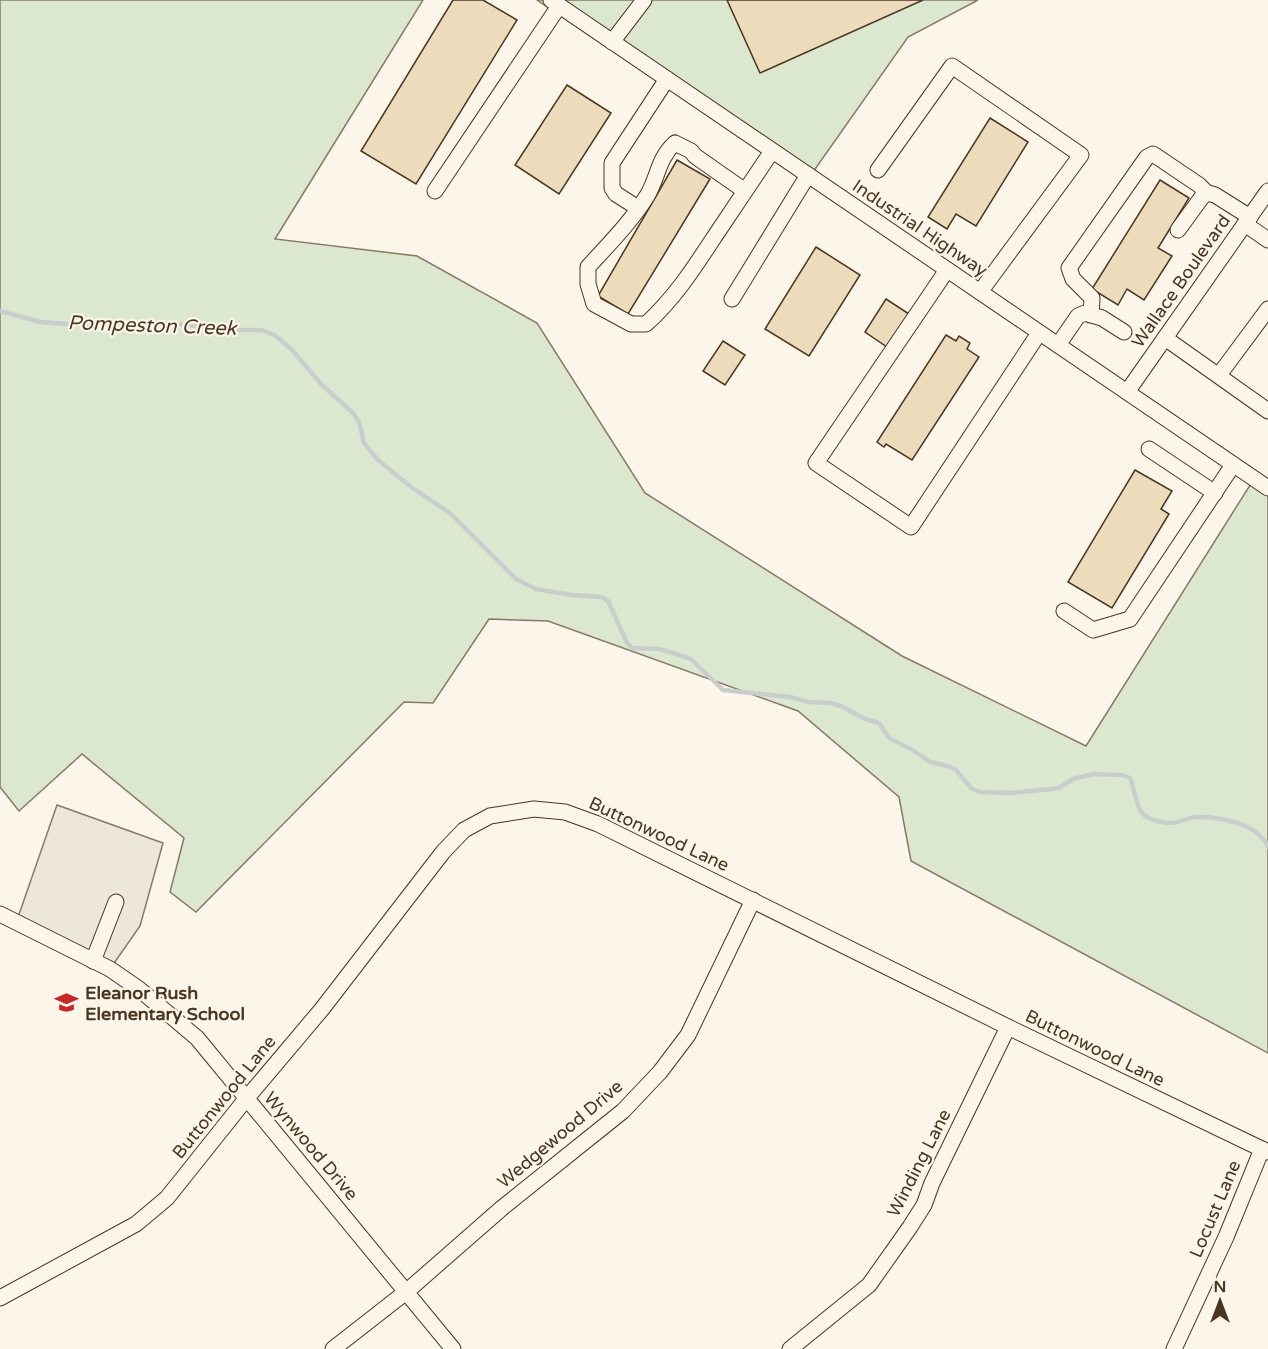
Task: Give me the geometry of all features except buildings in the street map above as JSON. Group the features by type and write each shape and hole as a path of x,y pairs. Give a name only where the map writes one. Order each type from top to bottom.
{"street":[{"path":"612,42 644,0"},
{"path":"435,191 555,3"},
{"name":"Industrial Highway","path":"555,3 1268,488"},
{"path":"878,170 952,66 1081,154 980,292"},
{"path":"638,208 616,194 612,188 612,163 667,79"},
{"path":"745,191 691,151 675,143 660,162 648,194 626,226 588,267 588,284 594,304 631,324 646,324 662,310 687,278 772,151"},
{"path":"1091,315 1092,298 1073,279 1069,268 1147,157 1153,154 1207,193 1215,195 1268,240"},
{"path":"732,299 808,175"},
{"name":"Wallace Boulevard","path":"1126,392 1268,191"},
{"path":"1178,230 1207,193"},
{"path":"947,270 816,463 911,527 1040,333"},
{"path":"1219,375 1268,309"},
{"path":"1058,345 1078,316 1085,313 1102,318 1124,332"},
{"path":"1165,338 1268,411"},
{"path":"1149,449 1215,493"},
{"path":"1064,611 1093,630 1130,619 1233,465"},
{"name":"Buttonwood Lane","path":"0,1298 136,1224 167,1198 322,1009 443,852 464,830 490,816 534,809 565,812 598,824 1265,1151"},
{"name":"Wedgewood Drive","path":"333,1349 406,1292 502,1208 623,1111 660,1072 688,1035 753,900"},
{"path":"93,961 116,902"},
{"name":"Wynwood Drive","path":"0,914 93,961 139,988 197,1038 453,1349"},
{"name":"Winding Lane","path":"790,1349 869,1285 910,1227 924,1205 932,1183 1008,1027"},
{"name":"Locust Lane","path":"1174,1349 1265,1151"}],"green space":[{"path":"0,0 423,0 275,239 417,256 537,323 645,493 902,656 1086,746 1252,482 1268,494 1268,1053 911,861 899,797 798,711 548,621 489,619 433,703 404,702 196,912 170,892 184,838 82,754 19,811 0,787"},
{"path":"537,0 978,0 908,37 806,182"}],"shaded area":[{"path":"57,805 163,843 140,926 110,969 16,923"}],"waterway":[{"name":"Pompeston Creek","path":"0,311 40,322 67,324 157,323 190,325 217,330 262,330 276,336 292,350 322,385 353,413 359,422 364,443 378,460 411,487 450,513 516,579 536,589 602,597 608,601 627,643 632,648 660,649 691,659 723,690 790,697 843,707 865,719 879,723 889,738 930,762 956,770 971,788 979,792 1012,793 1051,789 1059,788 1073,779 1093,774 1122,775 1130,778 1140,810 1149,818 1168,823 1194,817 1225,820 1256,832 1268,847"}],"place":[{"name":"Eleanor Rush Elementary School","path":"67,1003"}]}
